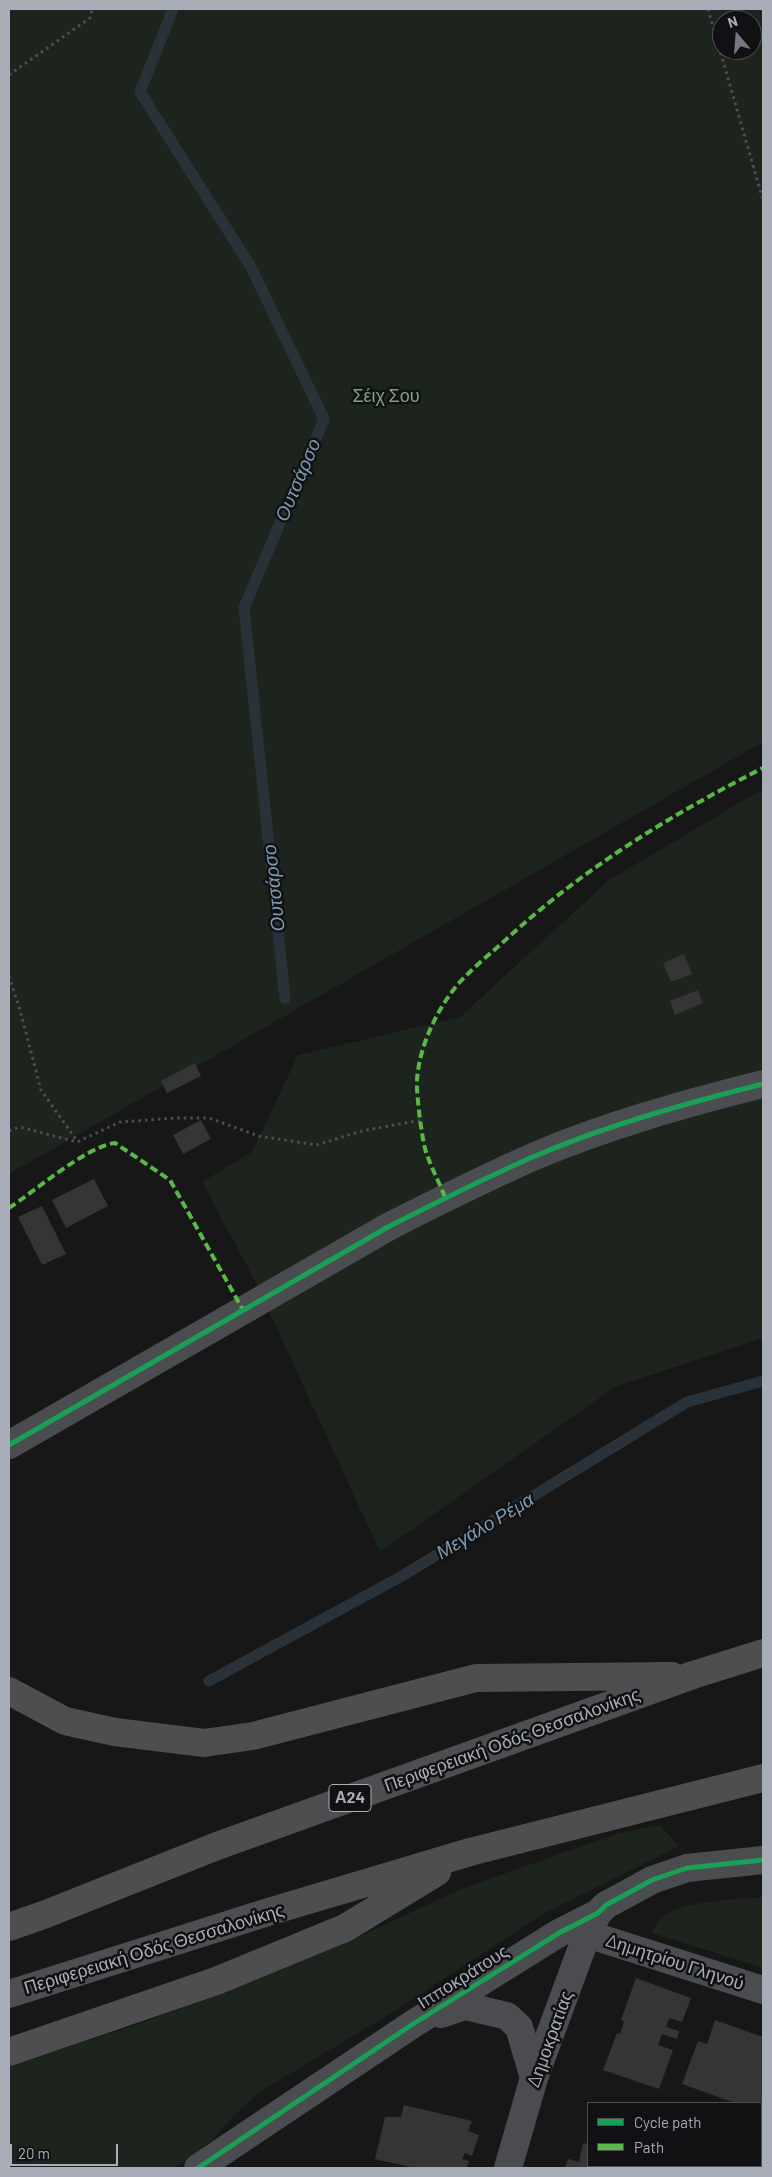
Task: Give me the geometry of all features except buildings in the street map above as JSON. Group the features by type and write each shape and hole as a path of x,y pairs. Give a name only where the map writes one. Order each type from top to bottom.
{"highway":[{"name":"Περιφερειακή Οδός Θεσσαλονίκης","path":"9,1927 217,1846 693,1676 763,1653"},
{"path":"9,1691 65,1721 115,1732 204,1743 253,1736 476,1678 693,1676"},
{"name":"Περιφερειακή Οδός Θεσσαλονίκης","path":"9,1994 265,1913 470,1852 763,1778"},
{"path":"9,2052 216,1980 344,1928 470,1852"}],"street":[{"path":"9,1445 380,1232 445,1197 537,1155 629,1122 763,1084"},
{"name":"Ιπποκράτους","path":"211,2164 413,2024 559,1933 593,1923 606,1905 645,1884 687,1868 763,1860"},
{"name":"Δημητρίου Γληνού","path":"593,1923 763,1990"},
{"name":"Δημοκρατίας","path":"508,2168 534,2078 593,1923"},
{"path":"413,2024 465,2006 507,2016 519,2027 534,2078"}],"path":[{"path":"9,75 90,18 92,9"},
{"path":"708,9 763,200"},
{"path":"9,976 41,1090 77,1142"},
{"path":"9,1131 20,1126 77,1142 120,1122 209,1118 259,1136 316,1145 362,1132 422,1120"}],"green space":[{"name":"Σέιχ Σου","path":"9,9 763,9 763,742 9,1174"},
{"path":"763,789 763,1338 615,1387 380,1552 254,1279 202,1182 252,1152 298,1055 460,1017 609,880"},
{"path":"660,1825 679,1846 543,1914 396,2010 261,2091 235,2114 214,2139 174,2168 9,2168 9,2067 150,2020 273,1973 352,1940 461,1889 619,1833"},
{"path":"763,1897 763,1968 652,1933 663,1916 683,1907 725,1900"}],"waterway":[{"name":"Ουτσάρσο","path":"173,9 140,92 251,267 324,419 244,608 285,998"},
{"name":"Μεγάλο Ρέμα","path":"209,1681 402,1576 687,1402 763,1381"}],"marked path":[{"path":"445,1197 424,1146 418,1105 417,1080 418,1067 425,1042 436,1017 450,994 473,969 530,918 592,870 659,826 763,768"},
{"path":"9,1208 76,1160 103,1146 115,1143 170,1180 243,1310"}],"cycle path":[{"path":"9,1445 388,1227 479,1182 535,1156 591,1134 677,1107 763,1084"},
{"path":"198,2168 413,2024 559,1933 598,1913 606,1905 652,1880 687,1868 763,1860"}]}
